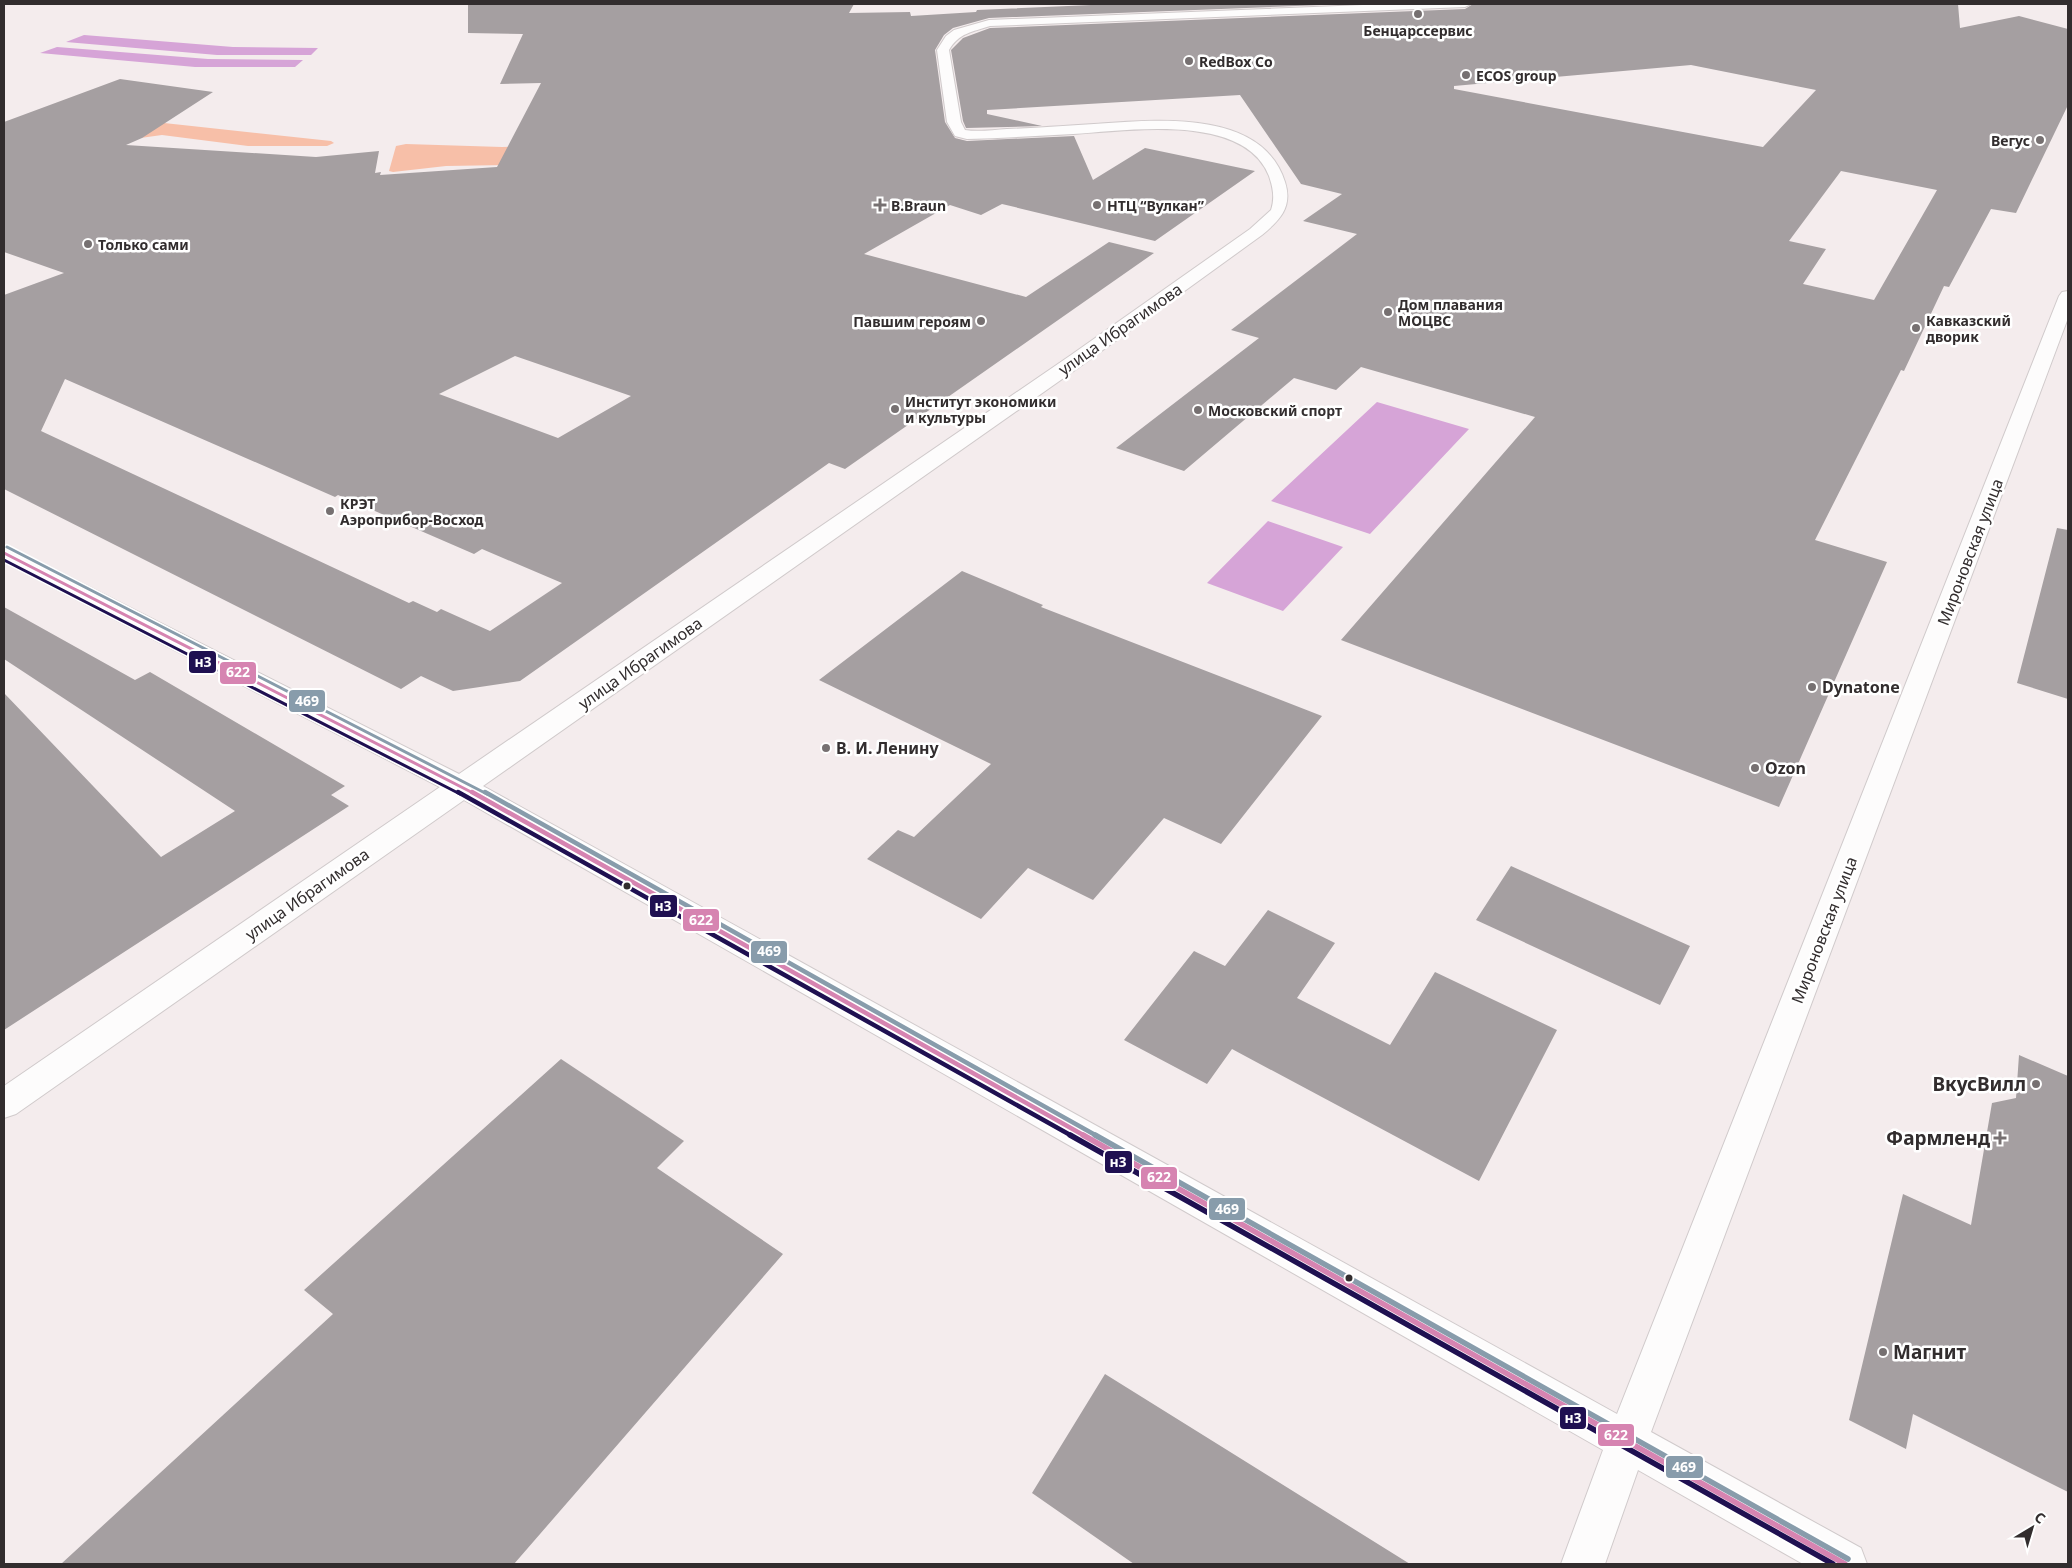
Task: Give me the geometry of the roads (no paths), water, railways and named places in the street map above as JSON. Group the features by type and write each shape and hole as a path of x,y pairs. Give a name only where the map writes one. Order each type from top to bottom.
{"street":[{"path":"994,10 989,23 1465,4"},
{"name":"улица Ибрагимова","path":"4,1104 1078,359 1273,219 1281,207 1283,196 1276,176 1250,145 1228,134 1167,126 967,135 958,131 954,122 943,50 950,38 958,32 989,23"},
{"name":"Мироновская улица","path":"1583,1564 1627,1441 2068,296"},
{"path":"4,553 493,803 1845,1564"}],"place":[{"name":"Бенцарссервис","path":"1418,14"},
{"name":"RedBox Co","path":"1189,61"},
{"name":"ECOS group","path":"1466,75"},
{"name":"Вегус","path":"2040,140"},
{"name":"B.Braun","path":"880,205"},
{"name":"НТЦ “Вулкан”","path":"1097,205"},
{"name":"Только сами","path":"88,244"},
{"name":"Дом плавания МОЦВС","path":"1388,312"},
{"name":"Павшим героям","path":"981,321"},
{"name":"Кавказский дворик","path":"1916,328"},
{"name":"Институт экономики и культуры","path":"895,409"},
{"name":"Московский спорт","path":"1198,410"},
{"name":"КРЭТ Аэроприбор-Восход","path":"330,511"},
{"name":"Dynatone","path":"1812,687"},
{"name":"В. И. Ленину","path":"826,748"},
{"name":"Ozon","path":"1755,768"},
{"name":"ВкусВилл","path":"2036,1084"},
{"name":"Фармленд","path":"2000,1138"},
{"name":"Магнит","path":"1883,1352"}]}
